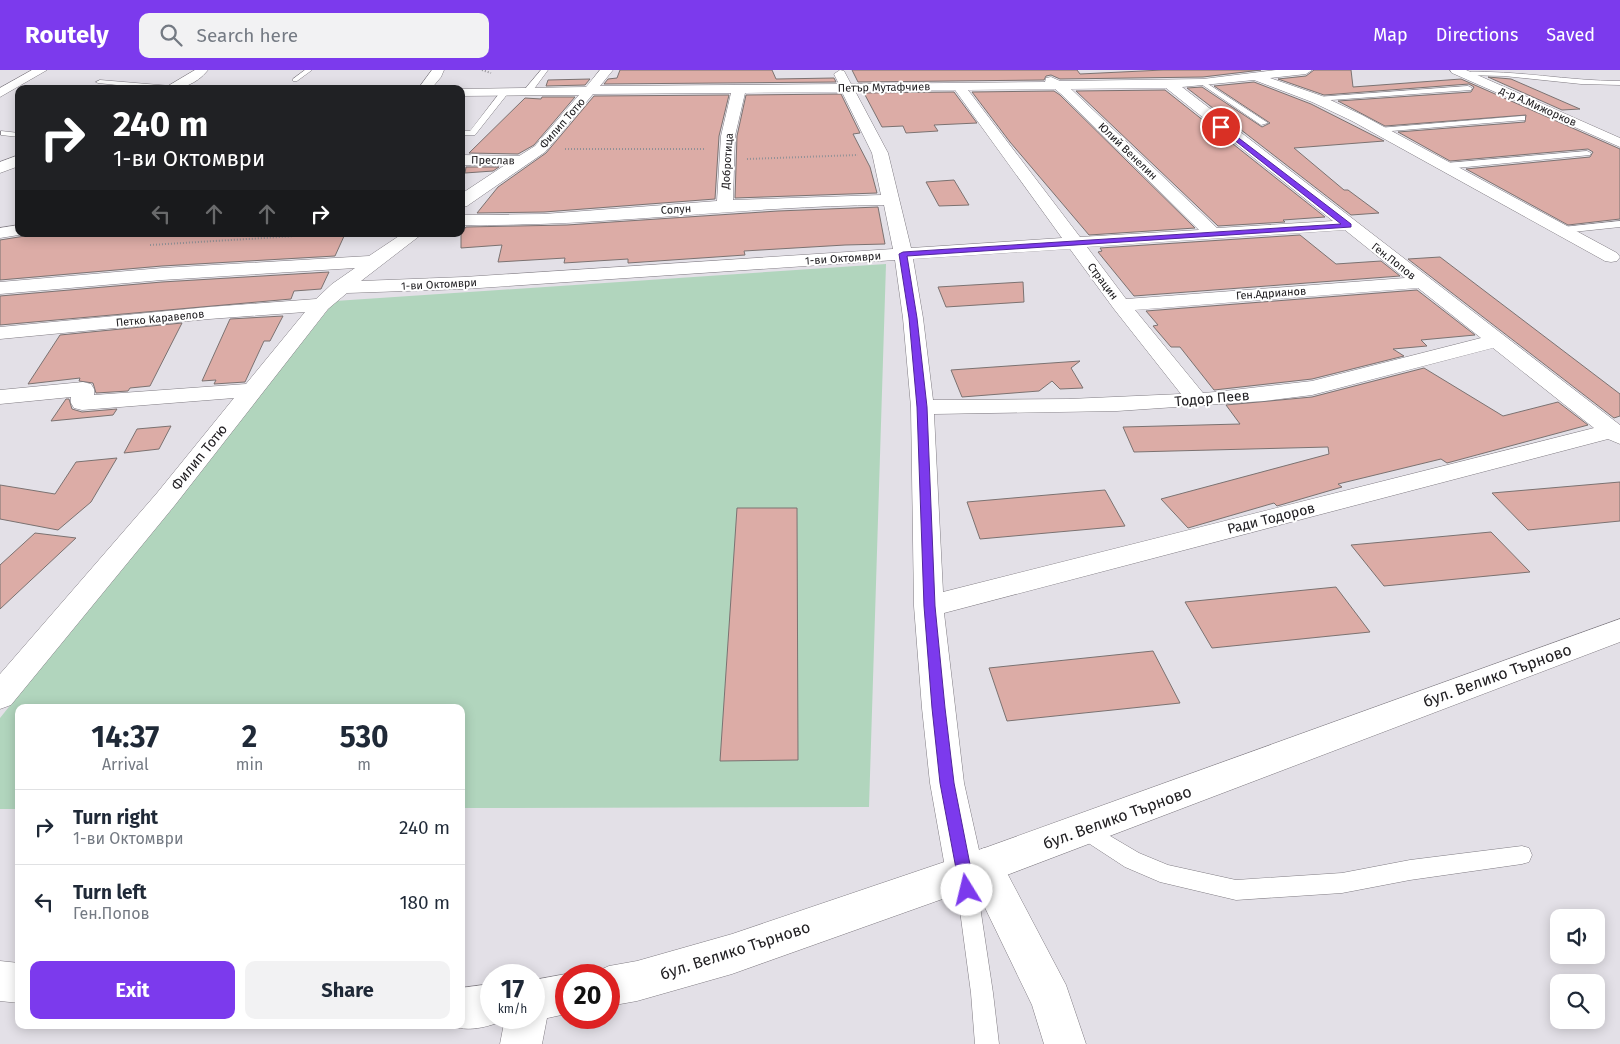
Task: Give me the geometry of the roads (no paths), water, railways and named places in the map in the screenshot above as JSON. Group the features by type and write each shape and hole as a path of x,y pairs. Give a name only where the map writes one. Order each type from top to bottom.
{"street":[{"path":"1,91 41,70"},
{"path":"176,85 202,70"},
{"path":"427,85 438,70"},
{"name":"Филип Тотю","path":"465,198 540,149 607,70"},
{"name":"Юлий Венелин","path":"1042,70 1052,82 1066,90 1213,234"},
{"path":"1221,70 1235,79"},
{"name":"Петър Мутафчиев","path":"465,92 739,88 843,78 958,86 1169,84 1203,83 1306,70"},
{"name":"д-р А.Мижорков","path":"1461,72 1620,143"},
{"path":"1252,76 1317,99 1380,130 1611,257"},
{"path":"843,78 880,153 903,254 913,318 922,407 930,606 947,783 974,869 1051,1000 1065,1044"},
{"name":"Ген.Попов","path":"1169,84 1616,434"},
{"name":"Страцин","path":"958,86 1121,305 1197,400"},
{"name":"Добротица","path":"725,205 728,136 739,88"},
{"name":"Преслав","path":"465,160 524,161"},
{"path":"0,168 15,162"},
{"path":"0,173 15,173"},
{"name":"Солун","path":"465,220 592,216 816,200 892,200"},
{"name":"1-ви Октомври","path":"338,288 446,284 1348,225"},
{"path":"0,233 15,231"},
{"name":"Филип Тотю","path":"0,696 166,499 321,305 338,288 374,260 408,237"},
{"path":"0,288 171,273 374,260"},
{"name":"Ген.Адрианов","path":"1121,305 1421,282"},
{"name":"Петко Каравелов","path":"0,333 210,313 321,305"},
{"name":"Тодор Пеев","path":"922,407 1093,406 1197,400 1312,388 1496,341"},
{"path":"0,397 83,389 82,403 253,390"},
{"name":"Ради Тодоров","path":"930,606 1616,434"},
{"name":"бул. Велико Търново","path":"620,984 732,954 974,869 1620,630"},
{"path":"0,981 15,983"},
{"path":"465,1008 480,1006"},
{"path":"521,1044 524,1029"}],"lane":[{"path":"295,80 309,70"},
{"path":"528,91 545,70"},
{"path":"1461,72 1492,72 1578,82 1620,83"},
{"path":"100,82 135,85"},
{"path":"1203,83 1264,123"},
{"path":"1317,99 1468,88"},
{"path":"465,133 472,133 505,92"},
{"path":"1380,130 1522,118"},
{"path":"4,133 15,134"},
{"path":"1446,166 1587,153"},
{"path":"1563,230 1620,224"},
{"path":"1083,830 1132,860 1167,875 1236,890 1342,883 1410,870 1522,855"},
{"path":"974,869 987,1044"}]}
